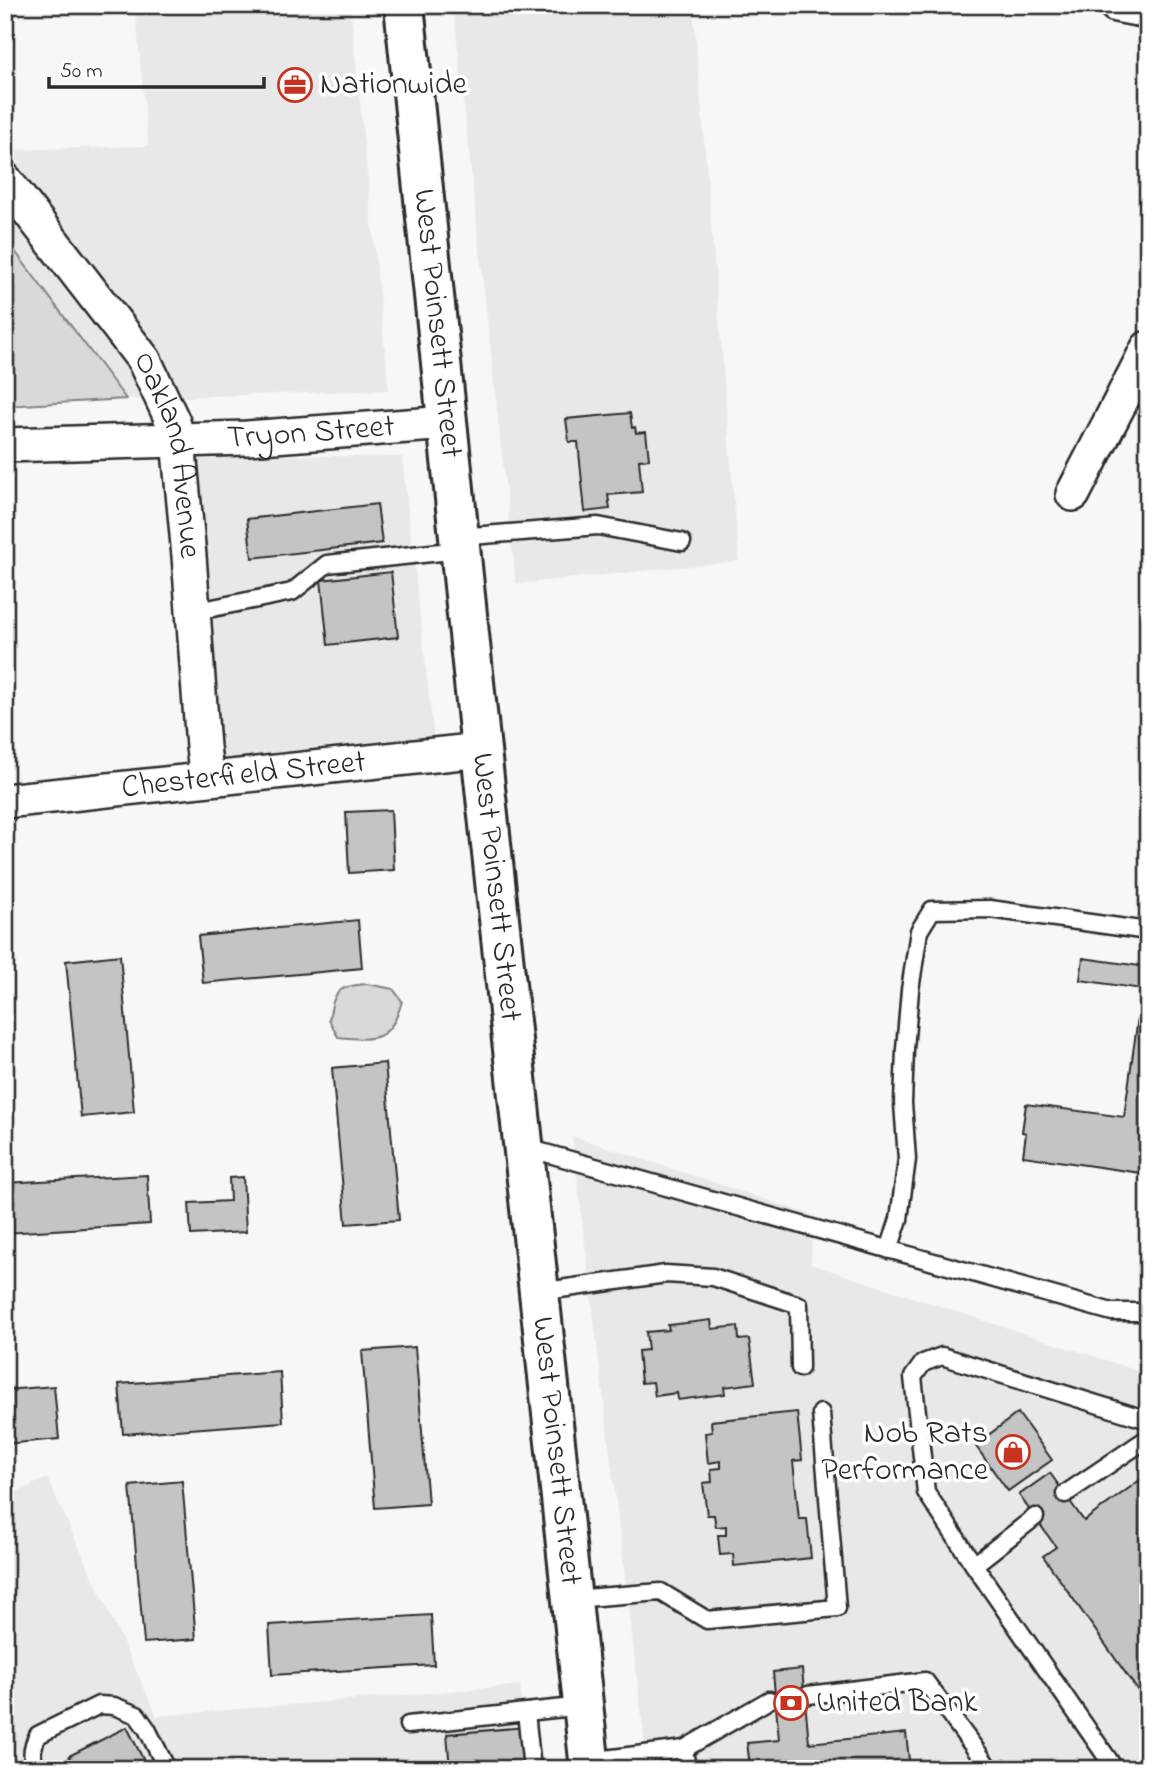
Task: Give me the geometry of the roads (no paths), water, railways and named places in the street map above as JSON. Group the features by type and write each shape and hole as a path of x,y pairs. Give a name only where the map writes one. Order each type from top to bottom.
{"main road":[{"name":"West Poinsett Street","path":"404,5 590,1765"}],"street":[{"path":"1116,5 1148,11"},
{"name":"Oakland Avenue","path":"5,180 145,360 173,422 178,440 207,779"},
{"path":"1073,494 1148,348"},
{"name":"Tryon Street","path":"5,445 247,438 448,423"},
{"name":"Chesterfield Street","path":"5,801 481,750"}],"lane":[{"path":"193,612 292,592 327,564 460,543 598,526 682,542"},
{"path":"889,1250 900,1219 907,1159 903,1103 911,990 919,931 932,910 990,909 1148,931"},
{"path":"524,1147 1112,1312 1148,1312"},
{"path":"539,1292 666,1274 713,1277 799,1305 800,1368"},
{"path":"1115,1769 926,1492 913,1377 923,1363 942,1356 1148,1420"},
{"path":"572,1599 661,1592 708,1620 837,1608 821,1413"},
{"path":"1065,1494 1148,1438"},
{"path":"974,1565 1035,1517"},
{"path":"808,1695 925,1681 990,1769"},
{"path":"590,1765 684,1749 769,1700"},
{"path":"36,1769 32,1747 38,1735 99,1705 114,1706 137,1715 167,1769"},
{"path":"408,1725 583,1706"},
{"path":"526,1712 531,1769"},
{"path":"684,1749 687,1769"}],"place":[{"name":"Nationwide","path":"295,85"},
{"name":"Nob Rats Performance","path":"1013,1452"},
{"name":"United Bank","path":"791,1703"}]}
